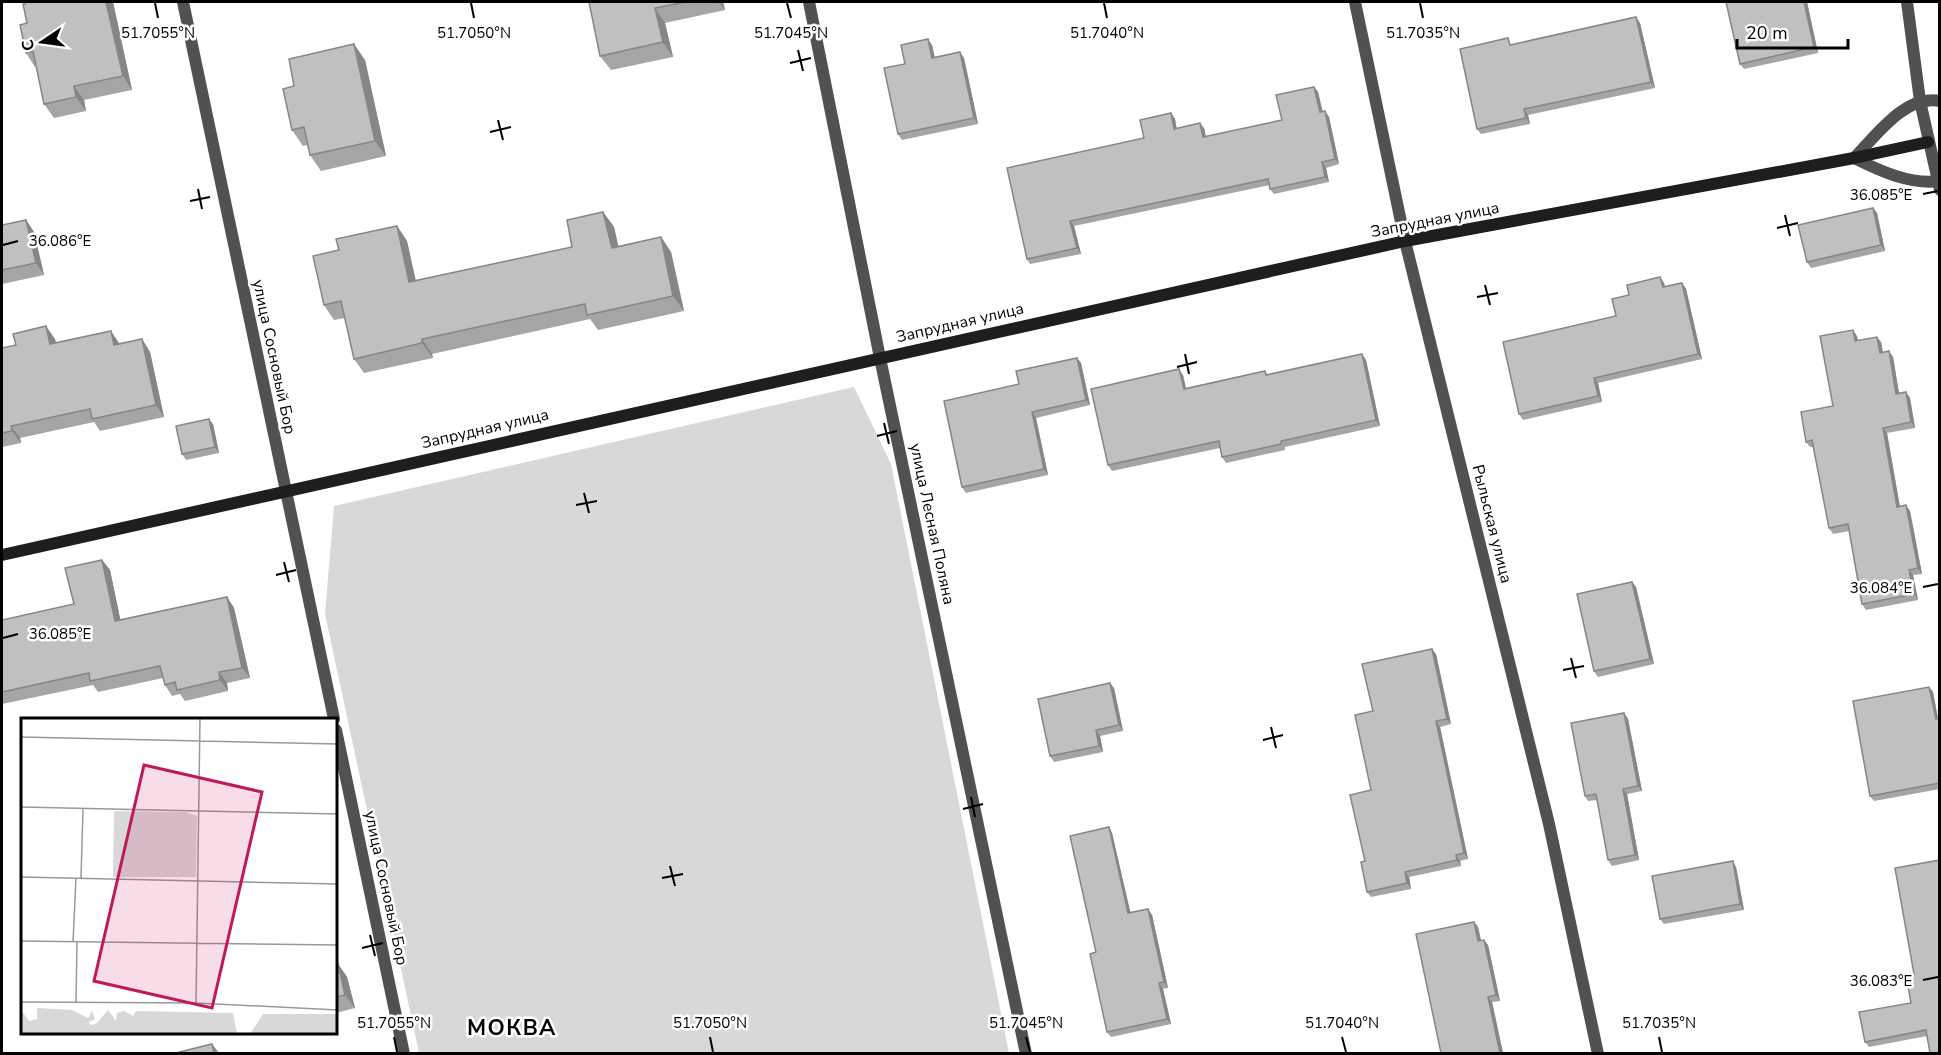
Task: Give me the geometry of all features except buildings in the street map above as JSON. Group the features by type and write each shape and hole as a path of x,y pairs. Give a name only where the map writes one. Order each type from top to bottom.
{"street":[{"name":"улица Сосновый Бор","path":"183,2 334,718"},
{"name":"улица Лесная Поляна","path":"809,2 880,358 1026,1053"},
{"name":"Рыльская улица","path":"1355,2 1405,241 1549,824 1598,1053"},
{"path":"1907,2 1920,101 1939,184 1885,173 1854,158 1911,104 1920,101 1940,101"},
{"name":"Запрудная улица","path":"2,555 1405,241 1929,142"},
{"name":"улица Сосновый Бор","path":"338,740 404,1053"}],"shaded area":[{"path":"854,387 891,464 1009,1053 419,1053 325,614 334,506"}],"district":[{"name":"МОКВА","path":"512,1028"}]}
